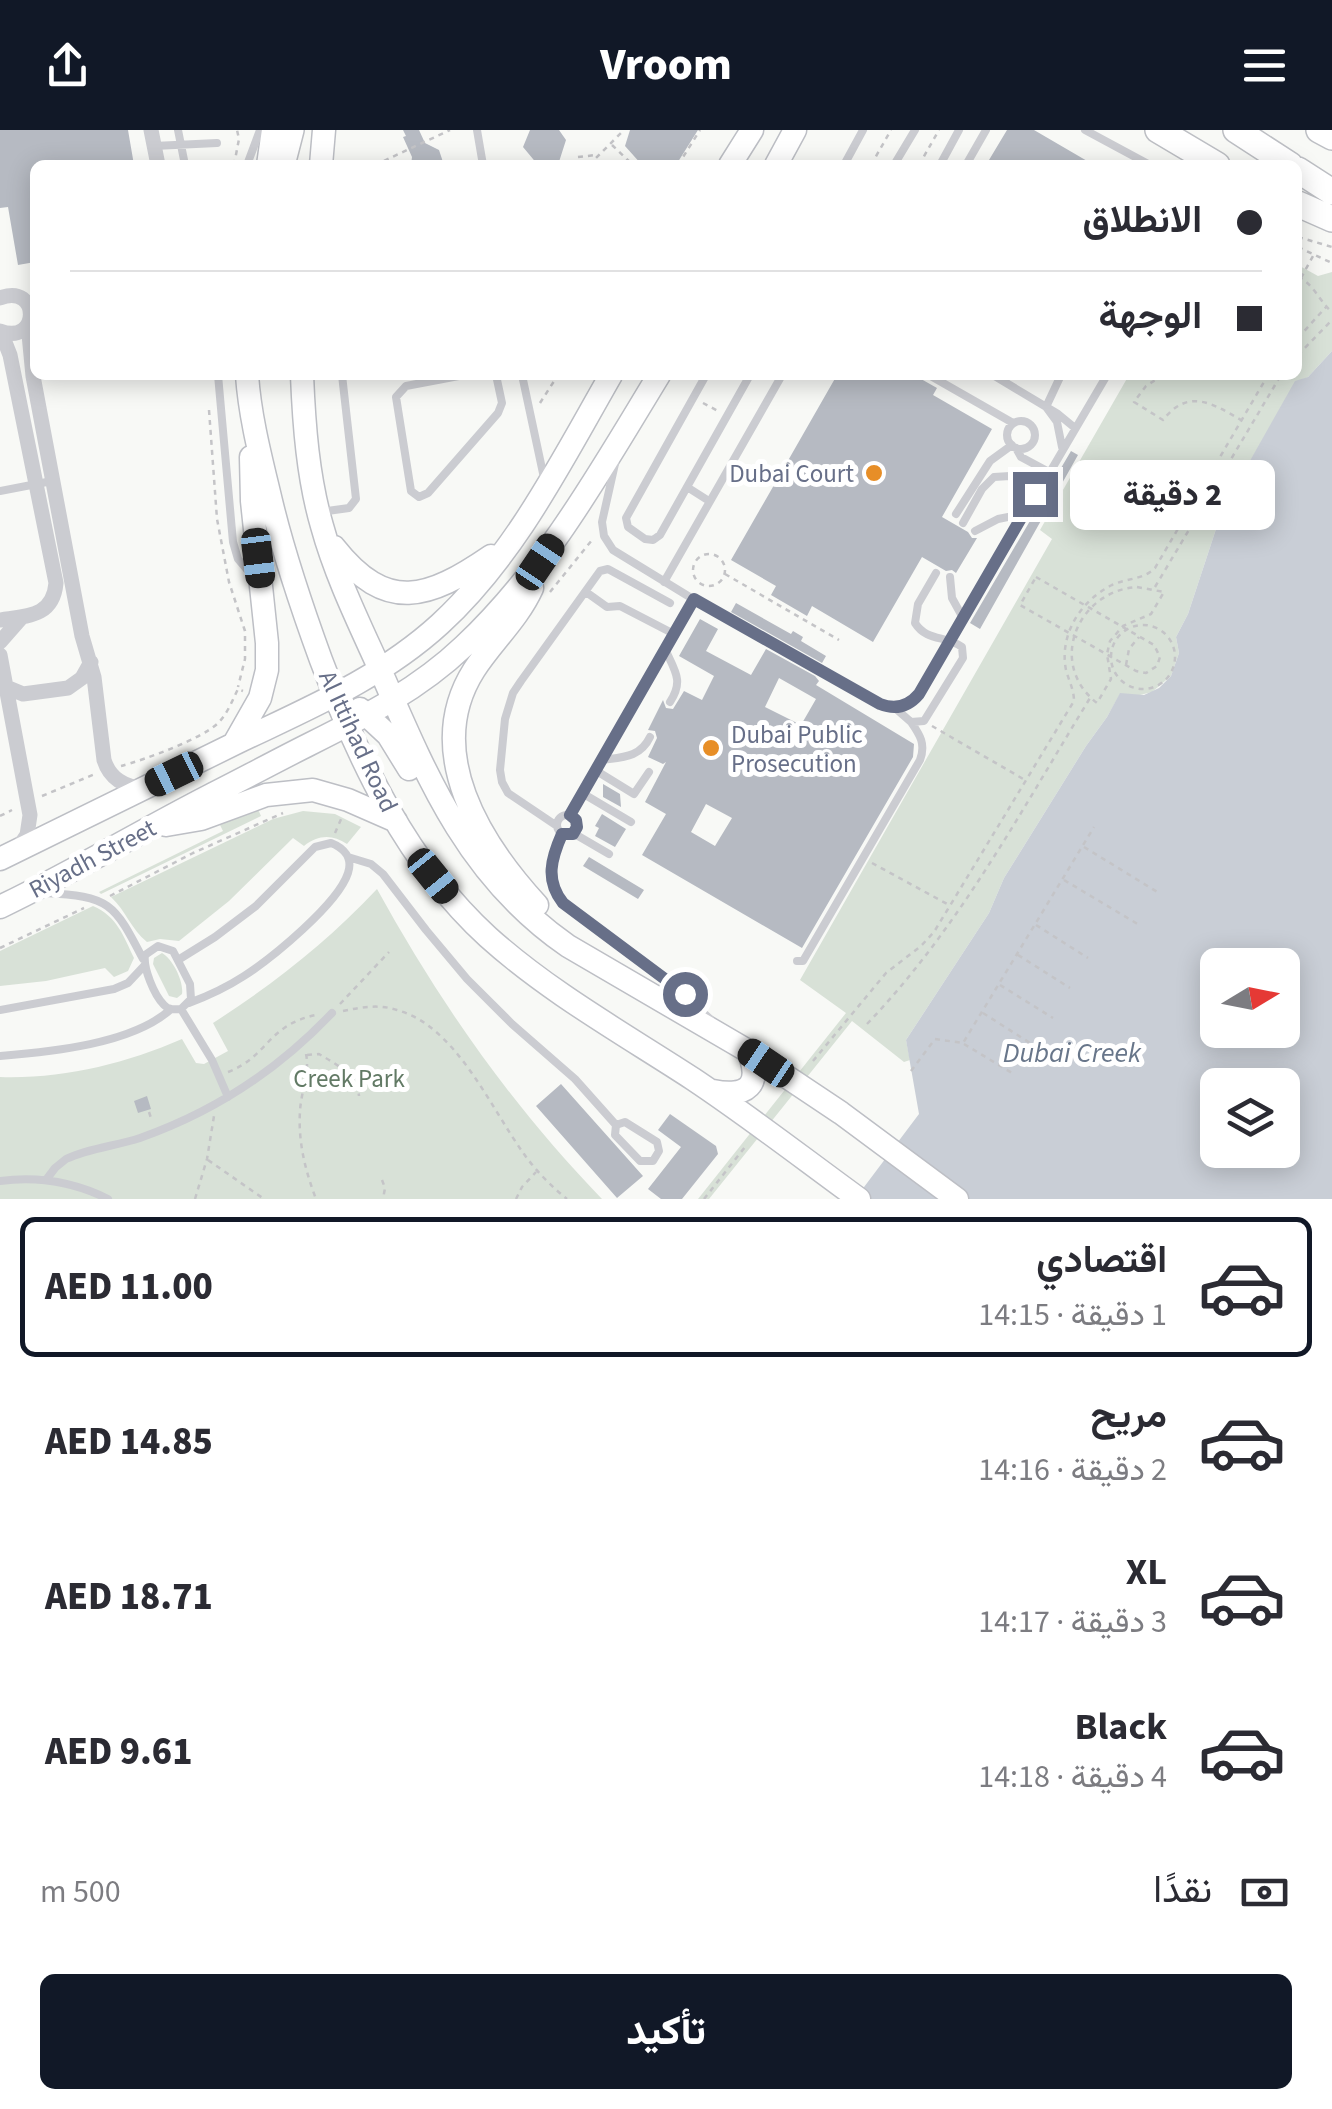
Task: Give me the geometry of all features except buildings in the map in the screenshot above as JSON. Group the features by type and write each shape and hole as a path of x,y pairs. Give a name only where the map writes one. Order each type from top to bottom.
{"main road":[{"path":"269,160 273,130"},
{"path":"283,160 290,130"},
{"path":"321,160 324,130"},
{"path":"733,160 752,130"},
{"path":"1158,130 1209,160"},
{"path":"1236,130 1282,160"},
{"path":"1318,130 1332,137"},
{"path":"1302,173 1332,192"},
{"path":"1302,206 1332,219"},
{"name":"Al Ittihad Road","path":"247,380 250,414 286,557 334,697 358,720 363,763 396,822 433,876 463,912 541,980 709,1090 859,1199"},
{"name":"Al Ittihad Road","path":"302,380 320,520 337,572 423,769 476,858 542,928 727,1037 841,1113 957,1199"},
{"name":"Riyadh Street","path":"8,856 334,697 402,656 441,624 514,540 608,380"},
{"name":"Riyadh Street","path":"0,907 418,686 464,647 540,562 656,380"},
{"path":"234,744 260,698 267,670 252,501 250,414"},
{"path":"320,520 345,561 377,586 395,593 425,590 454,580 514,540"},
{"path":"540,562 528,596 464,688 456,716 455,759 475,820 505,866 548,916 597,963"},
{"path":"402,656 403,674 418,686"},
{"path":"305,710 324,718 324,738"},
{"path":"358,720 396,746 449,834 476,858"},
{"path":"153,825 201,819 266,795 313,790 348,800 396,822"},
{"path":"709,1090 731,1094 750,1084 755,1067 748,1051"}],"street":[{"path":"0,298 13,294 30,301"},
{"path":"0,331 13,334 30,322"},
{"path":"0,331 10,355 11,384 37,445"},
{"path":"32,380 44,482 91,662 107,769 118,781 143,789"},
{"path":"0,620 38,613 46,608 55,592 44,482"},
{"path":"0,642 22,617"},
{"path":"0,655 30,825 28,835 8,856"},
{"path":"6,687 23,694 68,688 82,678 91,662"}],"lane":[{"path":"178,130 184,160"},
{"path":"249,160 260,130"},
{"path":"477,130 482,160"},
{"path":"847,160 863,130"},
{"path":"943,160 960,130"},
{"path":"1085,130 1141,160"},
{"path":"897,160 913,131"},
{"path":"969,160 983,132"},
{"path":"153,138 180,143 217,142"},
{"path":"218,380 233,542 238,559 261,584"},
{"path":"320,520 349,508 356,500 342,380"},
{"path":"438,380 406,386 396,397 411,491 419,497 428,492 498,414 502,403 497,380"},
{"path":"523,380 546,489"},
{"path":"703,380 628,514 628,527 645,538 657,538 747,380"},
{"path":"664,582 779,380"},
{"path":"938,380 1013,423 1027,421 1036,432 1030,446 1014,447 990,460 956,514"},
{"path":"1000,380 1074,428"},
{"path":"1046,407 1059,380"},
{"path":"895,708 908,704 919,694 1104,380"},
{"path":"1046,407 1060,428 1062,450"},
{"path":"1013,423 1007,437 1022,458 1049,472"},
{"path":"614,450 616,464 602,522 604,536 613,550 880,704 895,708 920,736 923,753 803,961 797,960"},
{"path":"964,523 994,477 1010,476 1035,494"},
{"path":"0,491 44,482"},
{"path":"687,487 709,501"},
{"path":"975,531 998,519 1023,514"},
{"path":"609,854 560,830 504,788 500,770 505,719 514,693 604,569 670,603"},
{"path":"911,722 924,722 963,658 962,647 950,639 926,635 915,623 918,604 936,574"},
{"path":"950,577 952,598 963,618"},
{"path":"586,592 607,606 620,606 674,634"},
{"path":"694,599 570,815 561,817 551,880 558,896 571,910 671,982 727,1037"},
{"path":"665,650 678,682 670,702"},
{"path":"601,760 638,754 650,737"},
{"path":"595,770 634,794 649,772"},
{"path":"582,793 631,822"},
{"path":"570,815 577,823 573,834"},
{"path":"0,1056 99,1041 149,1025 244,976 292,940 345,879 349,868 342,848 331,843 315,846 256,906 178,960"},
{"path":"348,858 364,861 383,874 467,979 574,1079 616,1125 615,1135 636,1159 648,1163 656,1158 660,1151 654,1139 625,1122 616,1125"},
{"path":"30,892 80,895 114,910 124,922 160,1000 180,1007 228,1097"},
{"path":"0,1010 114,989 128,983 148,951 158,946 168,948 178,960 192,989 180,1007"},
{"path":"46,1180 72,1156 156,1132 228,1097 268,1071 332,1012"},
{"path":"0,1181 46,1180 80,1187 108,1199"}],"path":[{"path":"235,160 240,138 237,130"},
{"path":"386,160 450,130"},
{"path":"681,160 700,130"},
{"path":"874,160 890,130"},
{"path":"922,160 939,130"},
{"path":"593,160 621,132"},
{"path":"610,143 628,160"},
{"path":"578,157 598,155"},
{"path":"1302,239 1332,248"},
{"path":"1302,249 1332,262"},
{"path":"1302,273 1314,254"},
{"path":"1302,280 1332,312"},
{"path":"1302,333 1326,306"},
{"path":"1302,351 1332,320"},
{"path":"531,418 555,380"},
{"path":"1155,380 1134,402 1162,420 1180,404 1195,401 1211,403 1242,420"},
{"path":"813,1061 886,973 928,939 950,906 1074,701 1064,654 1068,632 1085,605 1110,586 1144,576 1155,568 1265,380"},
{"path":"1154,588 1278,380"},
{"path":"704,555 716,556 724,563 724,574 719,583 709,586 699,583 694,568 704,555"},
{"path":"724,574 839,640"},
{"path":"1036,577 1085,605 1157,647 1157,666 1142,673 1020,605 1036,577"},
{"path":"1137,586 1164,592 1151,614 1125,628 1118,638 1109,655 1112,679 1097,704 1079,684 1071,652 1074,635 1090,608 1120,589 1137,586"},
{"path":"1109,655 1120,678 1134,687 1154,687 1170,675 1175,656 1165,633 1145,624 1125,628"},
{"path":"1126,665 1129,648 1140,636"},
{"path":"0,816 107,769 204,733 219,722 238,689 260,698"},
{"path":"867,1024 912,976 952,923 1090,698"},
{"path":"924,722 1026,780"},
{"path":"0,948 292,808"},
{"path":"331,843 345,810"},
{"path":"963,1043 1094,827"},
{"path":"1082,846 1159,893"},
{"path":"863,858 950,906"},
{"path":"1062,879 1140,926"},
{"path":"1035,924 1088,958"},
{"path":"332,1012 389,952"},
{"path":"1017,954 1070,988"},
{"path":"998,984 1053,1018"},
{"path":"218,1074 237,1069 252,1059 293,1021 382,1006 407,1013 433,1028 452,1047 537,1171 567,1199"},
{"path":"982,1012 1030,1044"},
{"path":"911,1071 934,1039 963,1043 1012,1073"},
{"path":"300,1044 308,1068 300,1130 316,1199"},
{"path":"306,1055 319,1054 352,1078 359,1096"},
{"path":"195,1199 207,1159 215,1104"},
{"path":"704,1199 746,1147"},
{"path":"207,1159 264,1199"},
{"path":"516,1199 537,1171"},
{"path":"382,1180 383,1199"}],"green space":[{"path":"1302,267 1318,276 1332,272 1332,351 1302,380"},
{"path":"1126,380 1302,380 1247,466 1217,526 1188,614 1176,637 1179,653 1171,676 1152,692 1120,694 1004,878 989,913 906,1040 910,1060 904,1062 852,1021 709,1199 698,1199 846,1013 800,980 1052,539 1040,530"},
{"path":"257,807 261,816 99,892 223,831 220,825"},
{"path":"303,811 335,814 361,827 347,844 325,837 304,846 293,838 229,901 179,941 147,942 111,897 273,819"},
{"name":"Creek Park","path":"377,889 479,1051 538,1127 602,1199 0,1199 0,1077 93,1068 182,1039 196,1063 204,1064 228,1051 213,1023 299,961"},
{"path":"93,906 108,915 123,935 134,958 128,971 114,977 105,968 0,986 0,951"},
{"path":"162,953 179,977 182,994 177,998 169,996 153,964 154,958"}],"water":[{"name":"Dubai Creek","path":"1332,351 1332,1199 855,1199 919,1114 906,1040 989,913 1004,878 1120,693 1144,695 1171,676 1179,653 1176,637 1188,614 1217,526 1295,381 1302,380"}],"place":[{"name":"Dubai Court","path":"874,473"},
{"name":"Dubai Public Prosecution","path":"711,748"}],"route":[{"path":"685,994 563,903 553,888 550,872 562,834 573,834 577,827 570,815 694,599 880,704 902,707 919,694 1035,494"}]}
